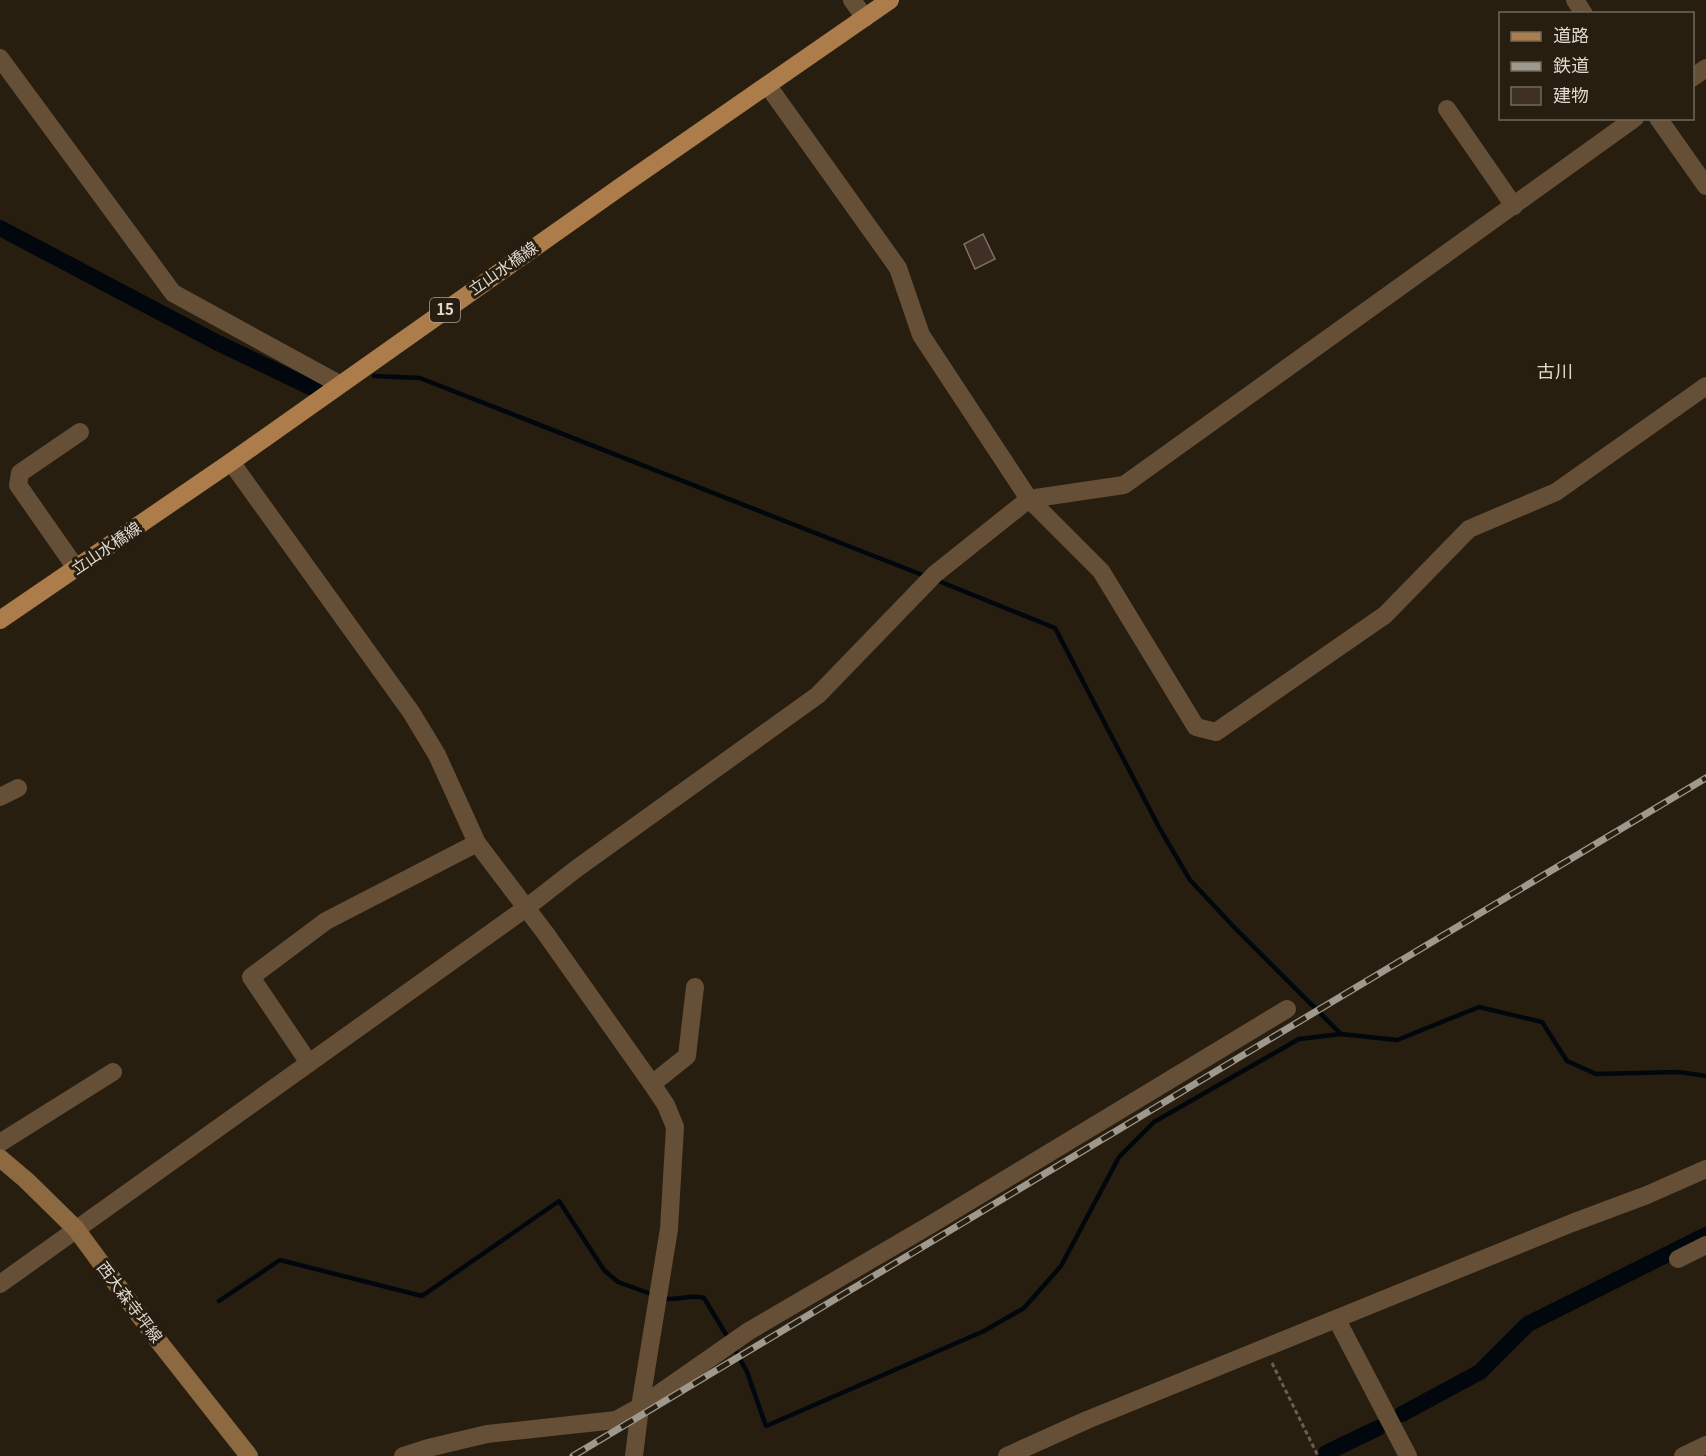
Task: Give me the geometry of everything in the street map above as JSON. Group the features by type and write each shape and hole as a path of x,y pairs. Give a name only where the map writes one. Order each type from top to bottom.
{"main road":[{"name":"立山水橋線","path":"0,620 231,462 339,384 890,0"},
{"name":"西大森寺坪線","path":"0,1158 26,1180 75,1230 249,1456"}],"street":[{"path":"852,0 865,18"},
{"path":"0,58 173,293 339,384"},
{"path":"768,86 898,268 921,334 1029,499 1101,571 1196,727 1216,732 1385,615 1469,529 1556,492 1706,386"},
{"path":"1447,109 1514,206"},
{"path":"0,1284 526,908 576,868 818,695 934,574 1029,499 1124,485 1632,120"},
{"path":"1659,120 1706,186"},
{"path":"76,568 18,485 20,473 81,432"},
{"path":"231,462 411,712 436,755 477,843 652,1084 666,1105 675,1127 669,1228 634,1456"},
{"path":"0,797 18,788"},
{"path":"309,1063 251,977 326,921 477,843"},
{"path":"652,1084 687,1056 695,987"},
{"path":"403,1456 487,1434 616,1420 640,1407 749,1331 950,1213 1287,1009"},
{"path":"0,1143 114,1072"},
{"path":"1006,1456 1087,1420 1572,1223 1647,1195 1706,1169"},
{"path":"1678,1259 1706,1245"},
{"path":"1337,1320 1408,1456"},
{"path":"1683,1456 1706,1445"}],"path":[{"path":"1264,1348 1318,1456"}],"building":[{"path":"983,234 995,259 975,269 964,244"}],"waterway":[{"path":"0,228 218,343 310,387 319,386"},
{"path":"374,376 420,378 925,576"},
{"path":"936,580 1055,628 1160,829 1190,880 1341,1034 1397,1040 1479,1007 1542,1022 1567,1061 1596,1074 1679,1072 1706,1076"},
{"path":"734,1348 747,1372 766,1426 984,1331 1024,1308 1061,1266 1119,1157 1154,1122 1299,1039 1341,1034"},
{"path":"219,1301 280,1260 422,1296 559,1201 604,1270 618,1282 654,1295"},
{"path":"1402,1414 1480,1372 1528,1324 1706,1235"},
{"path":"662,1298 693,1296 704,1298 730,1341"},
{"path":"1326,1453 1378,1428"}],"railway":[{"path":"573,1456 1706,778"}],"district":[{"name":"古川","path":"1555,372"}]}
